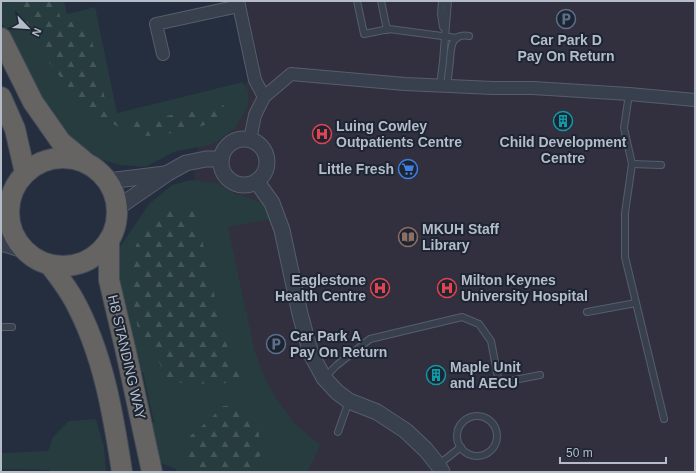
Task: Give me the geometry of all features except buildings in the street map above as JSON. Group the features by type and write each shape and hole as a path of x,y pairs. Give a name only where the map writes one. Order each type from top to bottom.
{"highway":[{"path":"1,38 32,102 60,142 87,164"},
{"path":"1,97 15,129 25,173"},
{"path":"55,158 72,158 99,171 108,181 114,194 117,208 116,225 109,240 98,253 83,262 67,266 50,265 40,261 24,250 16,239 5,209 16,185 25,173 39,163 55,158"},
{"name":"H8 STANDING WAY","path":"109,240 109,280 152,472"},
{"name":"H8 STANDING WAY","path":"50,265 74,299 91,336 105,379 122,472"}],"street":[{"path":"163,54 156,24 239,4 255,80 264,97"},
{"path":"250,140 255,115 264,97 291,74 405,84 493,88 533,88 695,100"},
{"path":"242,139 250,140 261,147 265,152 267,165 265,172 257,182 242,186 235,184 224,174 221,167 221,160 223,152 228,146 235,141 242,139"},
{"path":"117,208 168,173 186,163 206,158 221,160"},
{"path":"108,181 168,173"},
{"path":"257,182 272,203 282,230 300,314 311,354 324,378 337,392 349,401 377,412 406,431 426,450 440,468"},
{"path":"1,243 24,250"}],"lane":[{"path":"356,1 364,34 389,30 457,38"},
{"path":"381,1 387,30"},
{"path":"442,1 441,14 444,36"},
{"path":"443,86 444,36 448,1"},
{"path":"443,86 452,44 457,38 464,35 469,36"},
{"path":"629,94 624,128 632,164 625,213 625,257 664,419"},
{"path":"632,164 661,164"},
{"path":"587,312 636,303"},
{"path":"324,378 337,365 370,339 462,317 479,324 491,341 499,384 540,375"},
{"path":"1,327 12,327"},
{"path":"338,432 349,401"},
{"path":"482,417 490,421 495,427 497,439 494,447 489,453 481,456 473,456 466,453 461,447 457,438 458,432 462,423 467,419 482,417"},
{"path":"440,468 461,447"}],"shaded area":[{"name":"Milton Keynes University Hospital","path":"245,1 695,1 695,472 256,472 191,202 200,131 227,107 260,65"}],"green space":[{"path":"1,1 64,1 67,14 95,7 117,113 243,82 248,91 248,104 234,129 211,145 176,151 145,167 120,165 99,159 81,150 51,116 1,21"},
{"path":"15,1 57,1 60,17 78,25 89,27 105,99 114,119 147,119 183,113 214,105 224,105 218,120 188,131 147,136 124,130 95,114 79,102 33,41"},
{"path":"190,180 215,183 235,194 261,203 272,215 272,219 228,227 254,348 264,376 276,398 294,423 320,445 307,472 177,472 176,469 161,463 149,424 154,422 143,372 136,373 114,280 117,251 149,204 172,185"},
{"path":"195,208 224,338 242,382 214,384 170,383 159,362 140,340 129,280 136,245 161,209"},
{"path":"242,405 257,423 262,453 250,472 192,472 185,447 191,435 223,406"},
{"path":"96,419 104,447 106,472 50,472 50,470 1,469 1,453 48,451 53,437 69,421"}],"place":[{"name":"Car Park D Pay On Return","path":"566,19"},
{"name":"Child Development Centre","path":"563,121"},
{"name":"Luing Cowley Outpatients Centre","path":"322,134"},
{"name":"Little Fresh","path":"408,169"},
{"name":"MKUH Staff Library","path":"408,237"},
{"name":"Eaglestone Health Centre","path":"380,288"},
{"name":"Milton Keynes University Hospital","path":"447,288"},
{"name":"Car Park A Pay On Return","path":"276,344"},
{"name":"Maple Unit and AECU","path":"436,375"}]}
